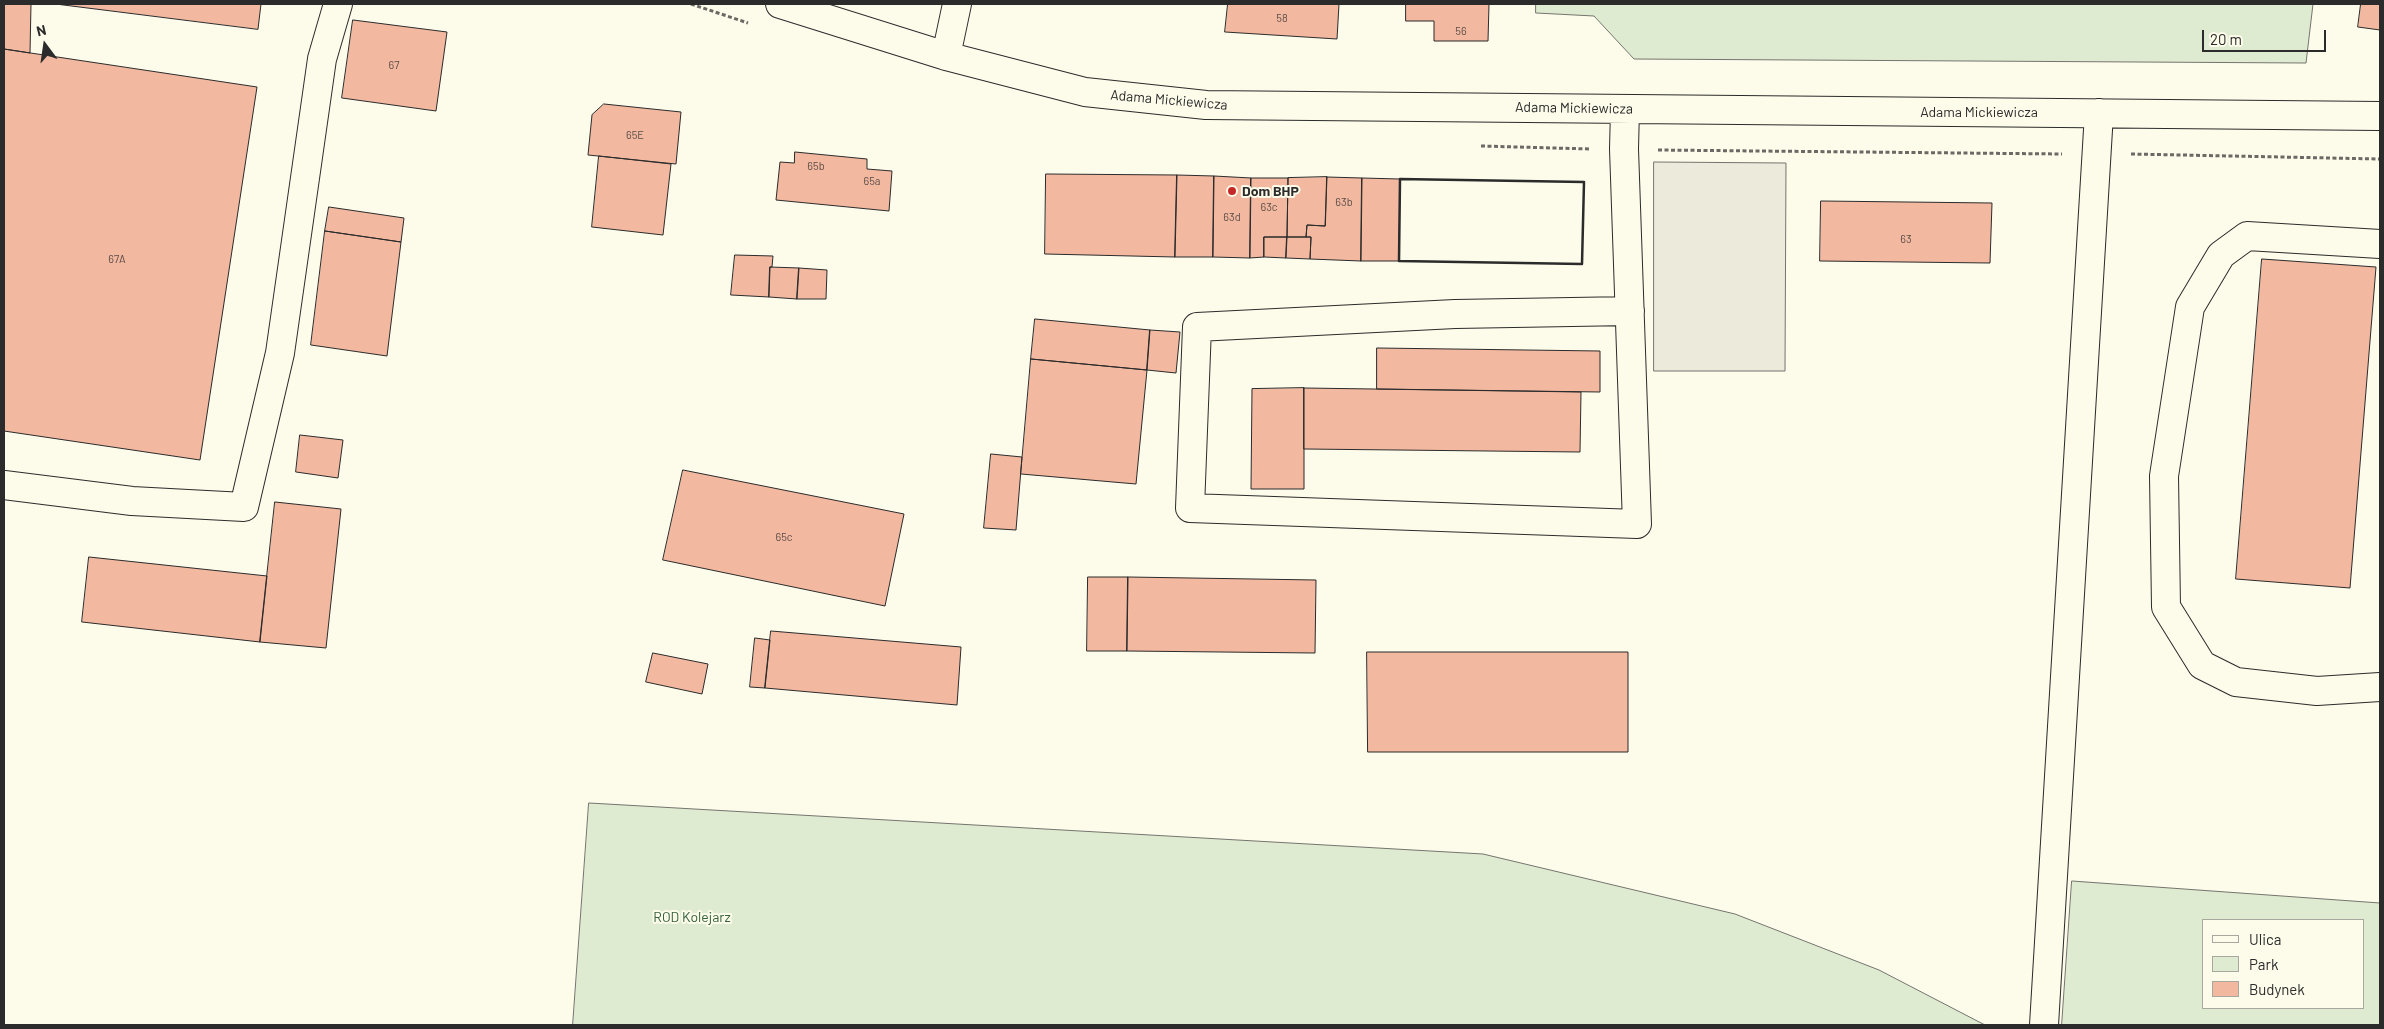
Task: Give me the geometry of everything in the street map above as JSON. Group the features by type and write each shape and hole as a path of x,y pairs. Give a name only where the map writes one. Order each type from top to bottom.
{"street":[{"path":"4,485 132,501 244,507 280,352 322,58 338,4"},
{"name":"Adama Mickiewicza","path":"780,4 946,56 1084,92 1206,104 2380,116"},
{"path":"946,56 958,4"},
{"path":"1625,109 1624,149 1630,311 1637,524 1190,508 1197,326 1455,314 1630,311"},
{"path":"2044,1025 2099,113"},
{"path":"2380,244 2247,236 2221,255 2190,307 2164,476 2166,607 2202,665 2236,682 2317,690 2380,687"}],"green space":[{"path":"1536,4 2313,4 2306,63 1634,59 1594,16 1536,13"},
{"name":"ROD Kolejarz","path":"589,803 1483,854 1735,914 1879,970 1985,1025 573,1025"},
{"path":"2072,881 2380,903 2380,1025 2062,1025"}],"shaded area":[{"path":"1654,162 1786,163 1785,371 1654,371"}],"building":[{"path":"4,4 31,4 30,53 4,49"},
{"path":"56,4 261,4 258,29"},
{"path":"1228,4 1339,4 1337,39 1225,32"},
{"path":"1406,4 1489,4 1488,41 1434,41 1434,21 1406,21"},
{"path":"2361,4 2380,4 2380,30 2358,27"},
{"path":"353,20 447,32 436,111 342,98"},
{"path":"4,49 257,87 200,460 4,431"},
{"path":"604,104 681,112 676,164 588,155 592,115"},
{"path":"795,152 867,159 867,169 892,171 889,211 776,200 780,162 794,163"},
{"path":"599,156 671,164 663,235 592,227"},
{"path":"1046,174 1177,175 1175,257 1045,254"},
{"path":"1177,175 1214,176 1213,257 1175,257"},
{"path":"1214,176 1251,178 1250,258 1213,257"},
{"path":"1327,177 1362,178 1361,261 1310,259 1311,237 1306,237 1307,225 1325,226"},
{"path":"1327,177 1325,226 1307,225 1306,237 1287,237 1288,178"},
{"path":"1251,178 1288,178 1287,237 1264,237 1264,257 1250,258"},
{"path":"1362,178 1400,179 1399,261 1361,261"},
{"path":"1821,201 1992,203 1990,263 1820,261"},
{"path":"329,207 404,218 401,242 325,231"},
{"path":"325,231 401,242 387,356 311,345"},
{"path":"1264,237 1287,237 1286,258 1264,257"},
{"path":"1287,237 1311,237 1310,259 1286,258"},
{"path":"735,255 773,256 772,267 770,267 769,297 731,295"},
{"path":"2262,259 2376,267 2350,588 2236,579"},
{"path":"770,267 799,268 797,299 769,297"},
{"path":"799,268 827,270 826,299 797,299"},
{"path":"1035,319 1150,330 1147,370 1031,359"},
{"path":"1150,330 1180,332 1176,373 1147,370"},
{"path":"1377,348 1600,351 1600,392 1377,389"},
{"path":"1031,359 1147,370 1136,484 1021,474"},
{"path":"1304,388 1581,392 1580,452 1304,449"},
{"path":"1304,388 1304,489 1251,489 1252,389"},
{"path":"300,435 343,440 338,478 296,472"},
{"path":"991,454 1022,457 1016,530 984,528"},
{"path":"683,470 904,514 885,606 663,560"},
{"path":"275,502 341,509 326,648 260,642"},
{"path":"89,557 267,576 260,642 82,622"},
{"path":"1088,577 1128,577 1127,651 1087,651"},
{"path":"1128,577 1316,580 1315,653 1127,651"},
{"path":"771,631 961,647 957,705 765,688"},
{"path":"755,638 770,640 765,688 750,687"},
{"path":"1367,652 1628,652 1628,752 1368,752"},
{"path":"653,653 708,664 702,694 646,682"}],"wall":[{"path":"1400,179 1584,182 1582,264 1399,261 1400,179"}],"place":[{"name":"Dom BHP","path":"1232,191"}]}
